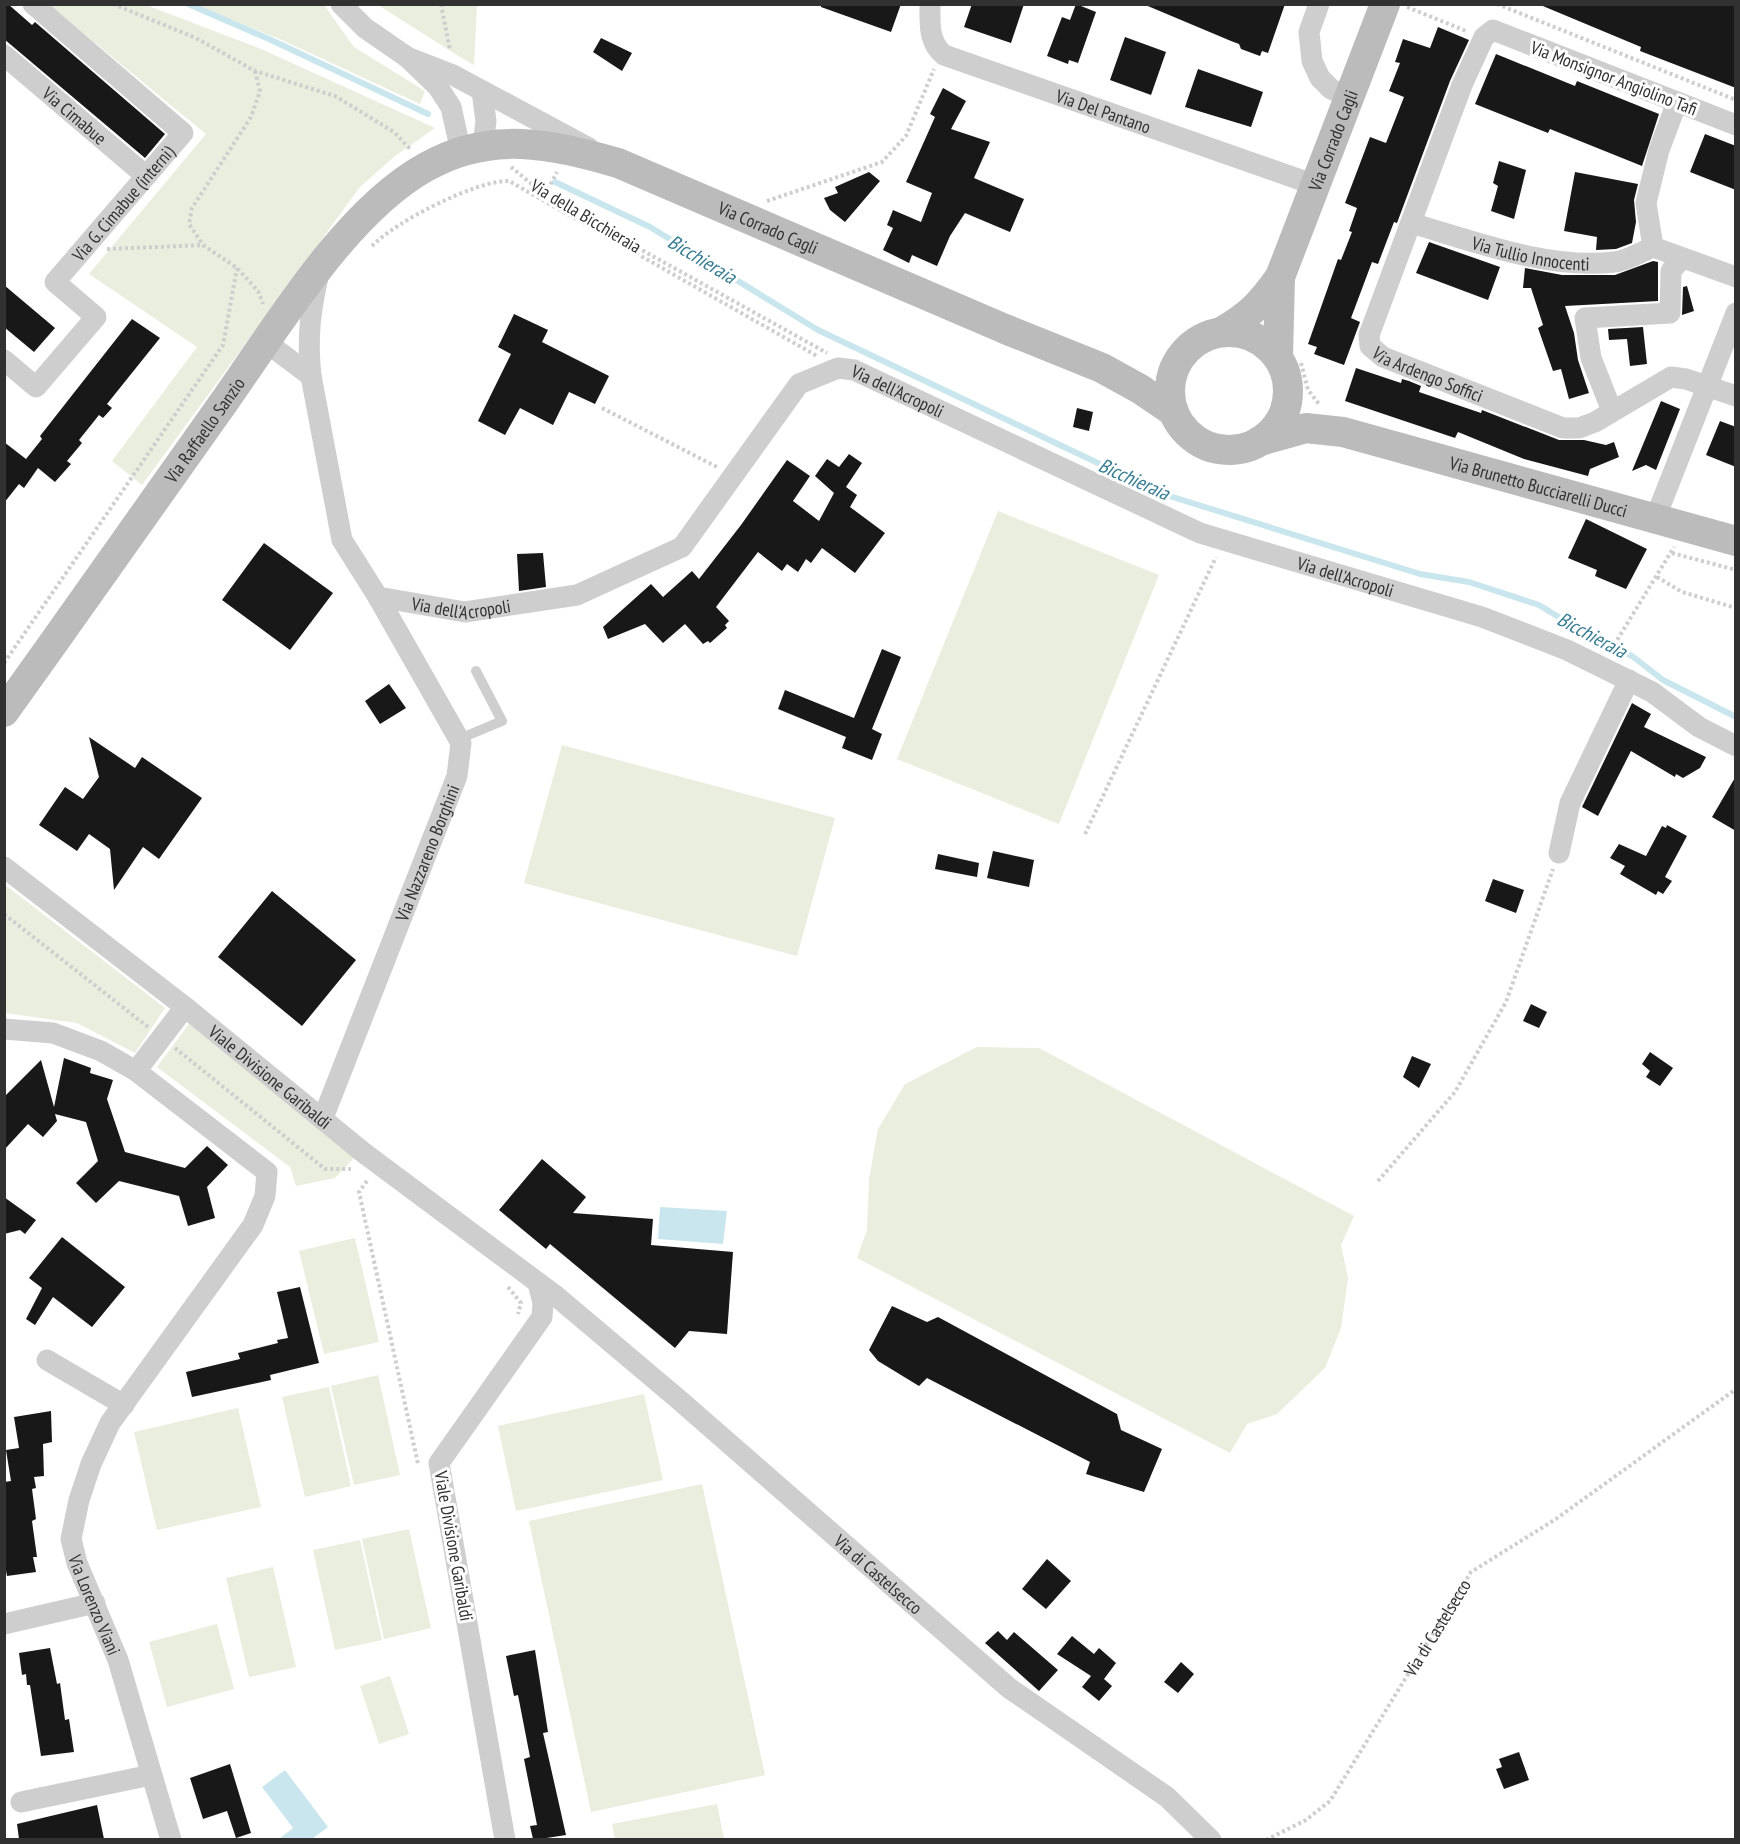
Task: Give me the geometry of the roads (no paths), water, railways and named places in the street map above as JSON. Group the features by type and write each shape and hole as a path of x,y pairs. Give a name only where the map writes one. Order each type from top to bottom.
{"main road":[{"name":"Via Corrado Cagli","path":"1280,277 1349,97 1394,11"},
{"name":"Via Corrado Cagli","path":"426,166 472,149 529,142 561,147 618,163 1005,329 1102,368 1140,388 1174,412"},
{"name":"Via Raffaello Sanzio","path":"4,712 321,266 385,194 426,166"},
{"path":"1280,277 1288,363 1288,393 1285,412 1275,429 1260,441 1235,449 1210,447 1188,433 1174,412 1170,398 1173,369 1192,344 1245,319 1261,304 1280,277"},
{"path":"1221,332 1237,332 1253,336 1288,363"},
{"name":"Via Brunetto Bucciarelli Ducci","path":"1288,363 1302,399 1326,423 1335,421 1670,533 1736,541"},
{"name":"Via Corrado Cagli","path":"1102,368 1173,369"},
{"name":"Via Brunetto Bucciarelli Ducci","path":"1260,441 1335,421"}],"street":[{"name":"Via G. Cimabue (interni)","path":"4,360 36,387 96,316 55,282 183,133 33,4"},
{"path":"341,4 365,28 407,57 438,87 452,107 472,149"},
{"name":"Via Del Pantano","path":"930,4 930,33 938,50 944,55 1008,80 1315,185"},
{"path":"1319,4 1309,32 1312,61 1320,78 1331,89 1349,97"},
{"name":"Via Monsignor Angiolino Tafi","path":"1483,32 1736,125"},
{"name":"Via Ardengo Soffici","path":"1483,32 1484,37 1462,85 1369,335 1370,346 1383,357 1563,428 1579,428 1596,422 1671,377 1707,385 1736,396"},
{"name":"Via Cimabue","path":"4,55 146,176"},
{"path":"407,57 453,75 618,163"},
{"path":"472,149 486,122 482,91"},
{"path":"1677,102 1659,150 1646,203 1653,247 1736,277"},
{"name":"Via Tullio Innocenti","path":"1411,223 1496,249 1571,261 1616,262 1653,247"},
{"path":"1612,411 1591,358 1585,318 1670,313 1671,272 1681,259"},
{"path":"321,266 309,316 307,345 310,376 342,540 378,597 460,741"},
{"path":"1670,533 1707,385 1736,312"},
{"path":"266,342 310,376"},
{"name":"Via dell'Acropoli","path":"378,597 465,612 577,595 682,547 799,384 846,369 1200,533 1482,616 1629,680 1652,692 1699,727 1736,746"},
{"path":"1559,853 1570,803 1629,680"},
{"name":"Via Nazzareno Borghini","path":"322,1118 458,776 460,741"},
{"name":"Viale Divisione Garibaldi","path":"4,867 185,1007 372,1159 556,1296"},
{"path":"4,1029 53,1033 101,1051 136,1071 185,1007"},
{"name":"Via Lorenzo Viani","path":"136,1071 267,1172 265,1196 253,1225 111,1423 91,1464 79,1500 71,1539 77,1563 118,1660 171,1839"},
{"path":"538,1283 543,1304 542,1317 561,1313 583,1319"},
{"name":"Via di Castelsecco","path":"556,1296 677,1398 1009,1688 1167,1797 1211,1839"},
{"name":"Viale Divisione Garibaldi","path":"505,1839 439,1463 542,1317"},
{"path":"47,1360 124,1405"},
{"path":"4,1624 95,1603"},
{"path":"21,1802 151,1775"}],"lane":[{"path":"460,741 502,721 476,671"}],"water":[{"path":"660,1207 727,1211 723,1244 658,1239"},
{"path":"285,1770 328,1827 312,1839 279,1839 293,1828 262,1787"}],"waterway":[{"name":"Bicchieraia","path":"188,4 269,39 428,114"},
{"name":"Bicchieraia","path":"555,182 650,227 818,330 1163,494 1420,574 1469,582 1539,605 1588,635 1632,656 1663,680 1736,717"}]}
